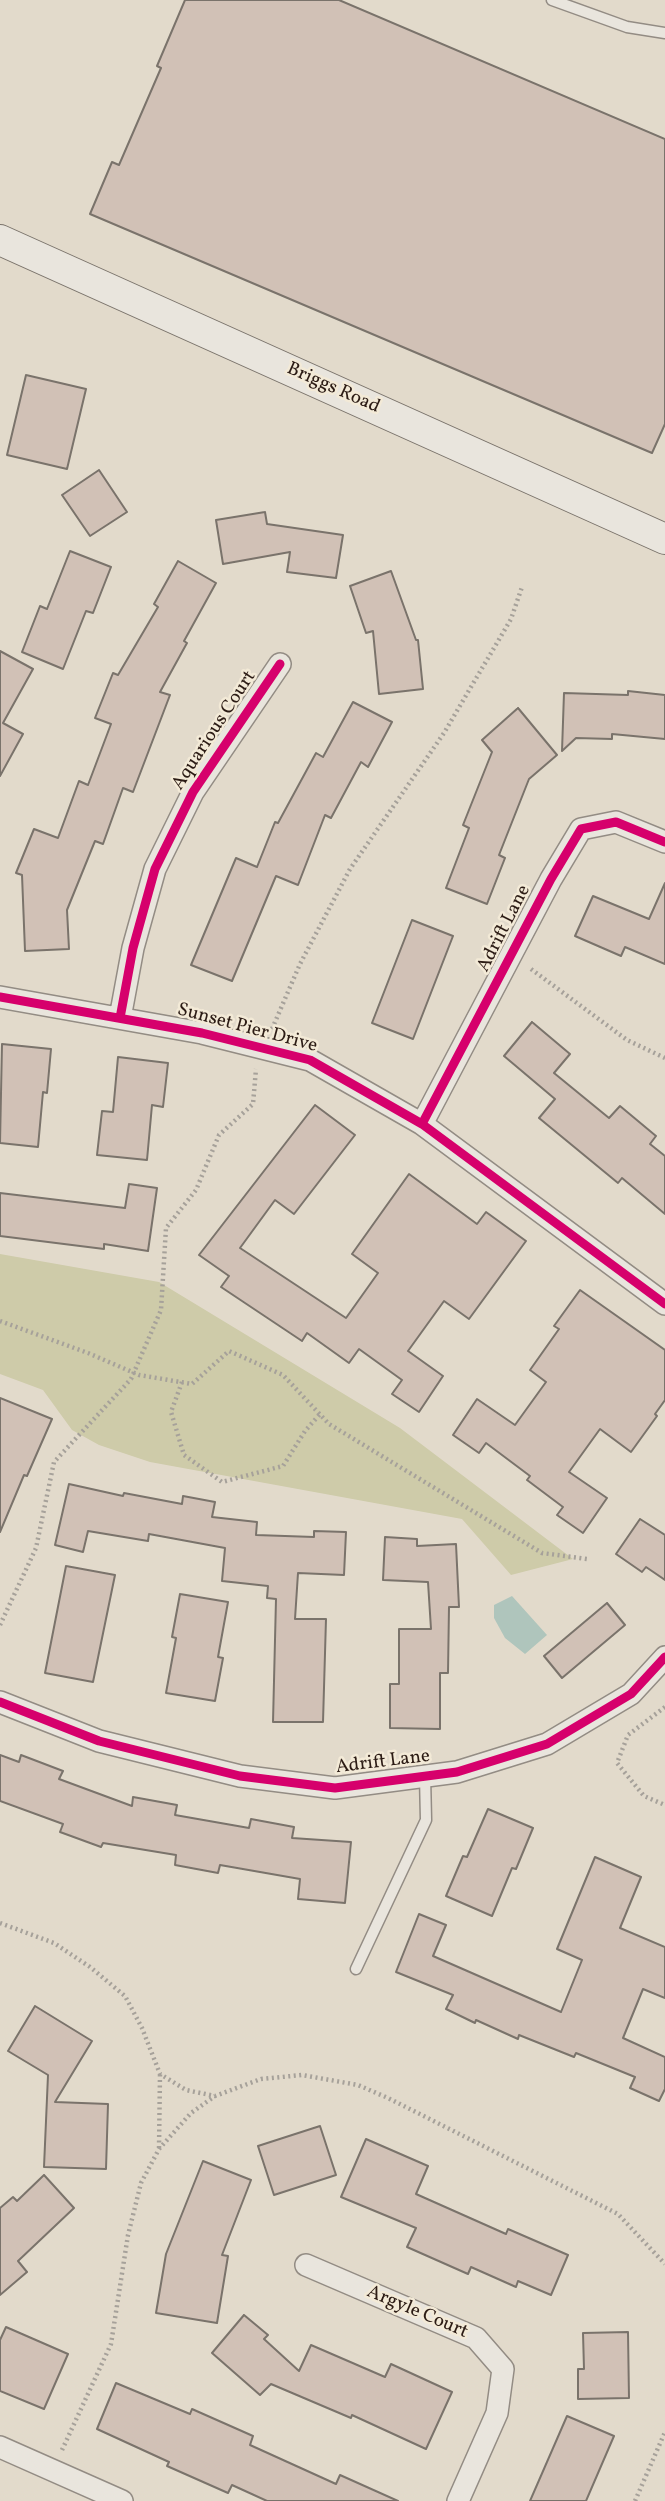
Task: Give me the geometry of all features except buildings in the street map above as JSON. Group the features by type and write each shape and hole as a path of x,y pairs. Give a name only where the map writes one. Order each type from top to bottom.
{"main road":[{"name":"Briggs Road","path":"0,240 665,539"}],"street":[{"name":"Aquarious Court","path":"120,1018 133,948 155,869 193,792 280,664"},
{"name":"Adrift Lane","path":"422,1124 551,879 582,829 616,822 665,842"},
{"name":"Sunset Pier Drive","path":"0,997 202,1032 310,1060 422,1124 665,1304"},
{"name":"Adrift Lane","path":"0,1702 99,1741 240,1776 335,1788 457,1772 547,1744 631,1694 665,1657"},
{"name":"Argyle Court","path":"306,2266 476,2338 503,2368 497,2413 458,2501"},
{"path":"0,2447 122,2501"}],"lane":[{"path":"552,0 627,27 665,33"},
{"path":"356,1969 426,1819 425,1776"}],"path":[{"path":"268,1040 300,964 350,869 444,733 511,619 522,586"},
{"path":"531,969 627,1040 665,1058"},
{"path":"0,1625 36,1548 54,1462 131,1379 161,1310 166,1228 196,1191 219,1135 253,1104 257,1065"},
{"path":"0,1321 139,1375 192,1384 229,1351 283,1375 329,1424 542,1553 587,1559"},
{"path":"182,1382 171,1412 184,1455 222,1482 283,1465 305,1431 320,1415"},
{"path":"665,1707 628,1735 617,1763 644,1796 665,1805"},
{"path":"0,1923 54,1943 90,1967 125,1996 142,2028 160,2074 159,2149"},
{"path":"160,2074 186,2090 215,2096"},
{"path":"53,2470 111,2344 128,2235 141,2183 159,2149 191,2113 215,2096 261,2079 302,2074 358,2085 388,2098 618,2214 665,2264"},
{"path":"635,2501 665,2432"}],"shaded area":[{"path":"0,1254 159,1282 400,1428 573,1559 511,1575 462,1519 150,1462 99,1445 72,1430 43,1390 0,1374"},
{"path":"512,1596 547,1635 525,1654 505,1638 494,1618 494,1605"}],"cycle path":[{"path":"120,1018 133,948 155,869 193,792 280,664"},
{"path":"422,1124 551,879 581,829 616,822 665,842"},
{"path":"0,997 202,1033 310,1060 422,1124 665,1304"},
{"path":"0,1702 99,1741 240,1776 335,1788 457,1772 547,1744 631,1694 665,1657"}]}
